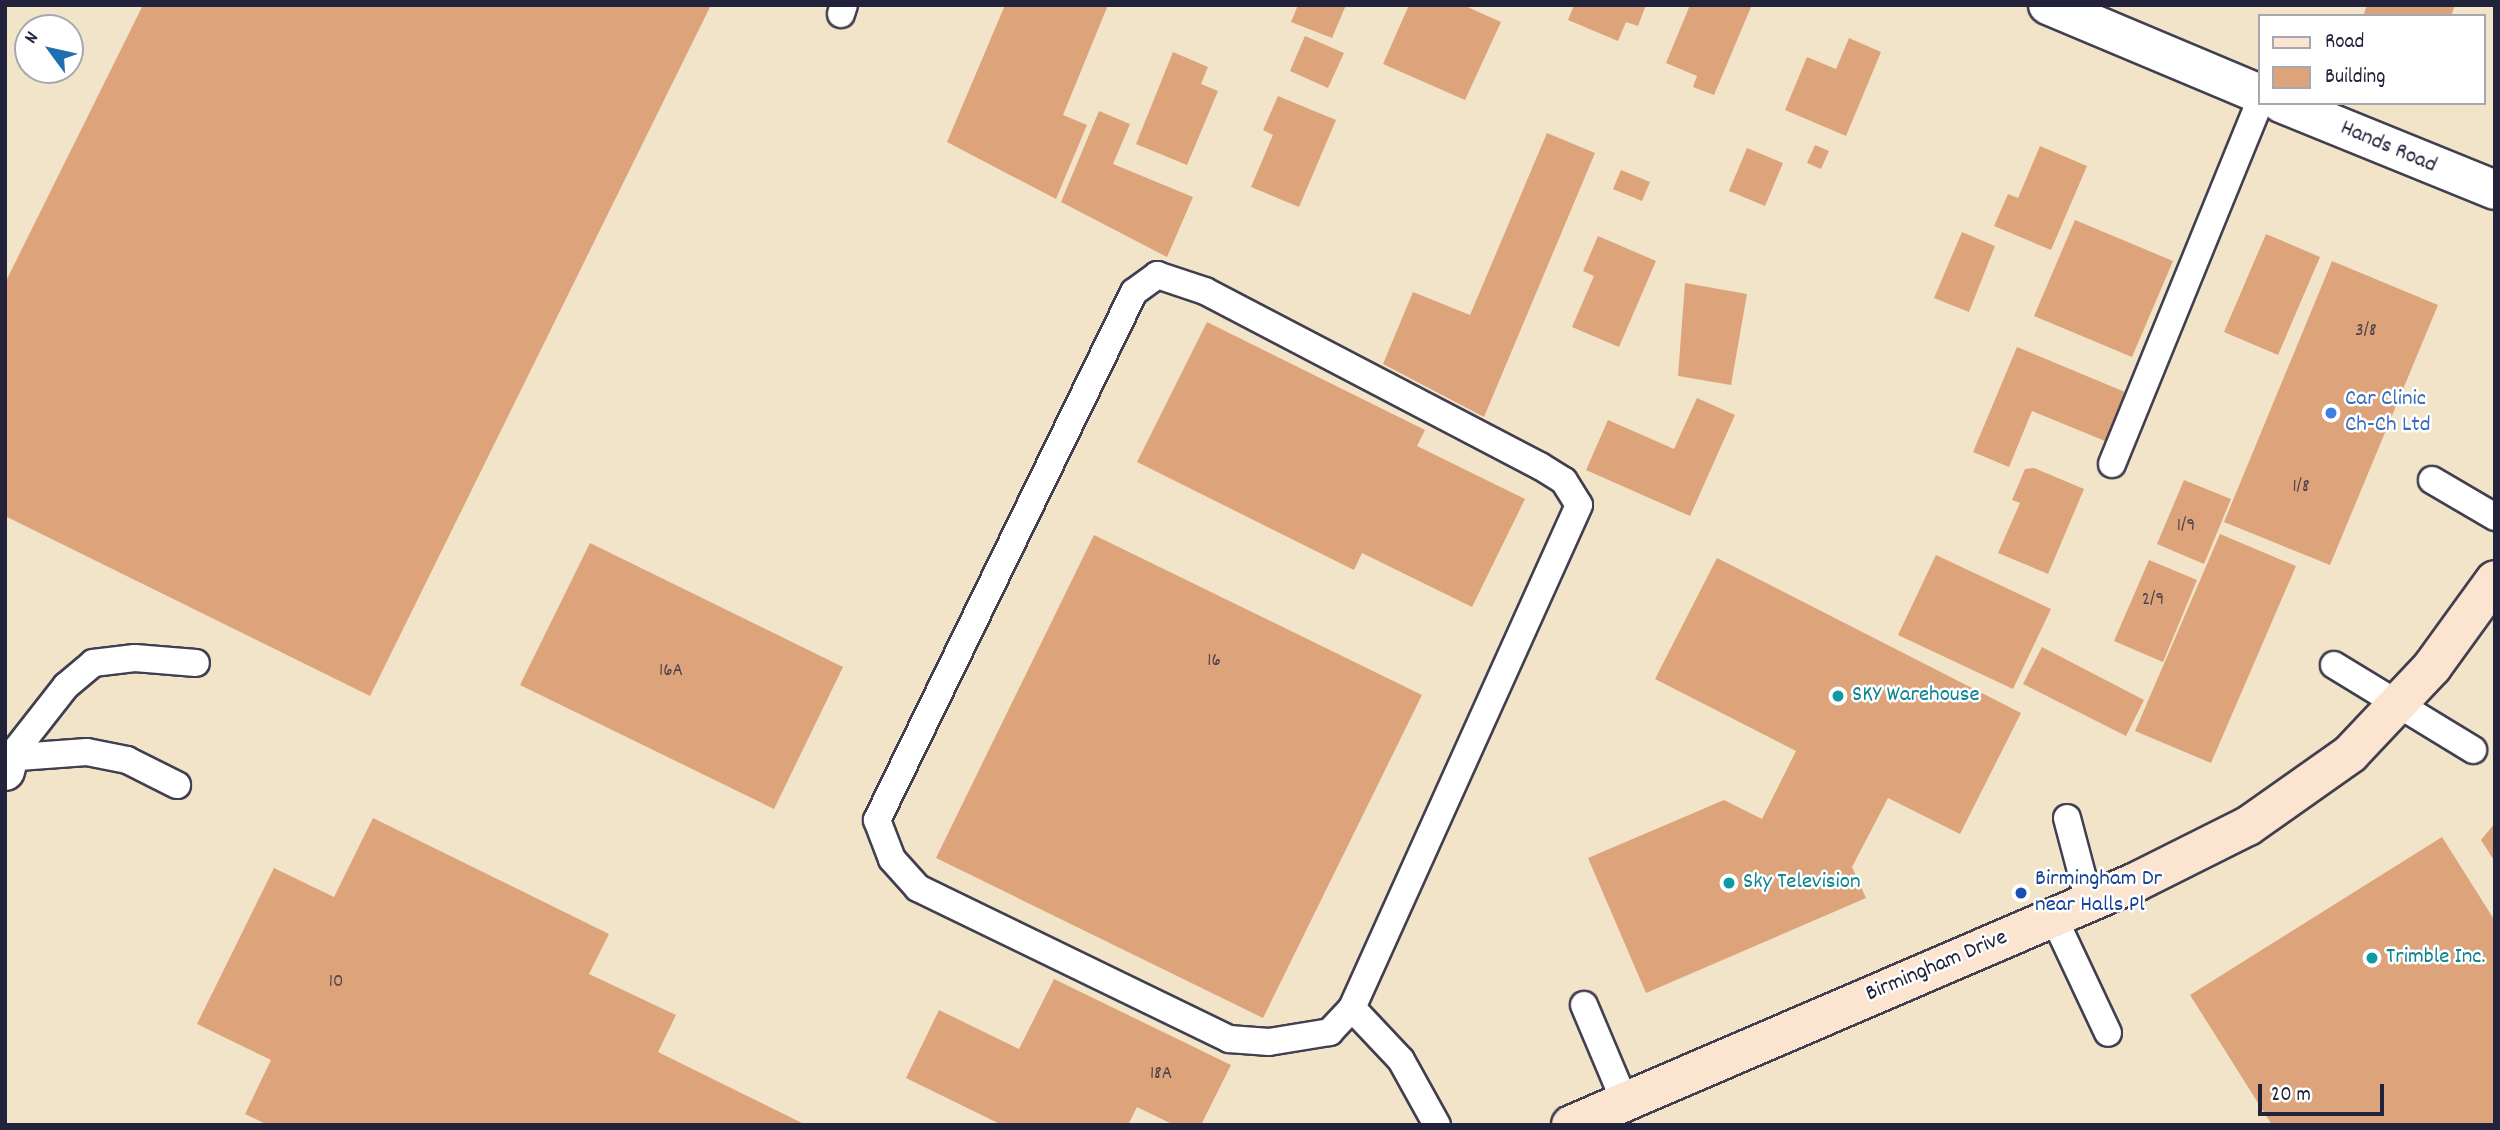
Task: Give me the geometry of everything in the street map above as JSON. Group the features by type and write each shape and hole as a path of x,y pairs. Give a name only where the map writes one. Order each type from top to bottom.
{"main road":[{"name":"Birmingham Drive","path":"1571,1125 2089,901 2248,826 2350,754 2399,703 2494,582"}],"street":[{"path":"2048,5 2258,93"},
{"name":"Hands Road","path":"2286,105 2495,190"}],"lane":[{"path":"2112,464 2258,105"},
{"path":"1157,275 1205,291 1540,466 1564,481 1579,505 1352,1008 1330,1032 1269,1042 1229,1039 918,888 892,859 877,820 1134,292 1157,275"},
{"path":"2432,480 2495,517"},
{"path":"6,760 93,663 135,658 196,663"},
{"path":"2334,665 2473,750"},
{"path":"6,760 87,752 127,760 177,785"},
{"path":"2067,818 2089,901"},
{"path":"2053,916 2108,1033"},
{"path":"1584,1005 1625,1102"},
{"path":"1352,1008 1401,1060 1437,1125"}],"building":[{"path":"143,5 711,5 370,696 5,516 5,283"},
{"path":"1005,5 1108,5 1063,115 1087,125 1056,199 947,142"},
{"path":"1298,5 1346,5 1332,38 1291,22"},
{"path":"1409,5 1463,5 1501,22 1465,100 1383,64"},
{"path":"1574,5 1646,5 1638,26 1626,22 1618,41 1568,20"},
{"path":"1690,5 1751,7 1714,95 1693,87 1697,76 1666,63"},
{"path":"2367,5 2455,5 2452,14 2364,14"},
{"path":"1305,36 1344,53 1328,88 1290,71"},
{"path":"1849,38 1881,52 1846,136 1785,110 1807,57 1836,69"},
{"path":"1173,52 1208,67 1201,84 1218,91 1187,165 1136,144"},
{"path":"1278,96 1336,120 1299,207 1251,187 1273,135 1263,130"},
{"path":"1099,111 1130,124 1113,164 1193,197 1167,257 1061,202"},
{"path":"1547,133 1595,153 1484,417 1383,364 1413,292 1470,315"},
{"path":"1815,145 1829,151 1821,169 1807,163"},
{"path":"2040,146 2087,166 2051,250 1994,226 2008,194 2018,198"},
{"path":"1747,148 1783,163 1765,206 1729,191"},
{"path":"1621,170 1650,182 1642,201 1613,189"},
{"path":"2075,220 2173,261 2132,357 2034,316"},
{"path":"1962,232 1995,246 1969,312 1934,298"},
{"path":"2266,234 2320,257 2278,355 2224,332"},
{"path":"1598,236 1656,261 1619,347 1572,327 1594,276 1583,271"},
{"name":"Car Clinic Ch-Ch Ltd","path":"2332,261 2438,305 2330,565 2224,522"},
{"path":"1685,283 1747,294 1731,385 1678,376"},
{"path":"1207,322 1425,430 1417,446 1525,499 1472,607 1362,553 1354,570 1137,462"},
{"path":"2017,347 2125,392 2105,441 2032,411 2009,467 1973,452"},
{"path":"1697,398 1735,415 1690,516 1586,470 1608,420 1674,449"},
{"path":"2034,468 2084,489 2048,574 1998,553 2020,503 2012,500 2025,469"},
{"path":"2184,480 2231,499 2204,564 2157,544"},
{"path":"2220,534 2296,566 2211,763 2135,731"},
{"path":"1094,535 1422,695 1263,1018 936,858"},
{"path":"590,543 843,667 774,809 520,685"},
{"path":"1936,555 2051,609 2013,689 1898,635"},
{"path":"1717,558 2021,713 1960,834 1888,798 1852,867 1866,898 1646,993 1588,858 1724,800 1762,819 1796,751 1655,679"},
{"path":"2149,560 2197,580 2163,662 2114,641"},
{"path":"2042,647 2144,700 2126,736 2023,684"},
{"path":"373,818 609,934 589,974 676,1015 658,1052 806,1125 268,1125 245,1114 271,1060 197,1024 274,868 334,897"},
{"path":"2495,823 2495,862 2481,840"},
{"name":"Trimble Inc.","path":"2442,837 2495,921 2495,1125 2272,1125 2190,995"},
{"path":"1054,979 1231,1065 1201,1125 1174,1125 1137,1107 1128,1125 1002,1125 906,1078 939,1010 1019,1049"}],"place":[{"name":"Car Clinic Ch-Ch Ltd","path":"2331,413"},
{"name":"SKY Warehouse","path":"1838,696"},
{"name":"Sky Television","path":"1729,883"},
{"name":"Birmingham Dr near Halls Pl","path":"2021,893"},
{"name":"Trimble Inc.","path":"2372,958"}]}
